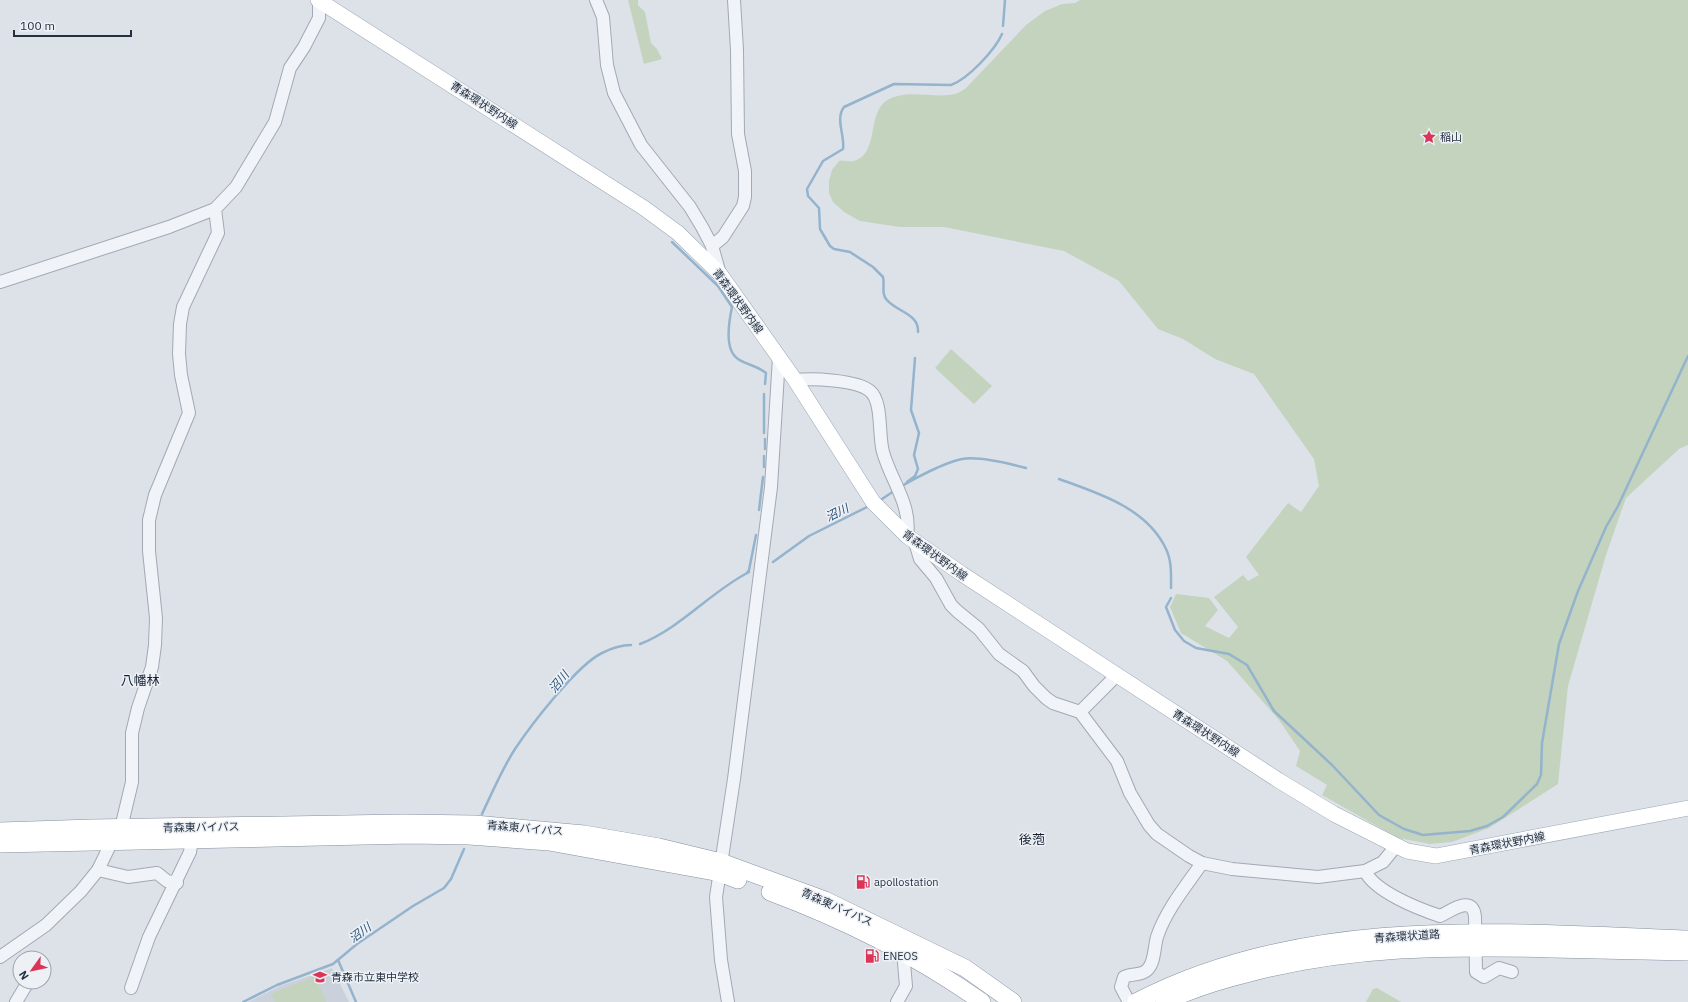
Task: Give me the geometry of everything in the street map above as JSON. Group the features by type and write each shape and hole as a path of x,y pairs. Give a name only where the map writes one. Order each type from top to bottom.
{"highway":[{"name":"青森東バイパス","path":"0,844 117,835 403,823 475,824 584,834 658,847 825,900 923,946 965,968 1013,1002"},
{"name":"青森東バイパス","path":"0,831 117,835 192,840 403,835 469,836 549,842 720,867 903,951 951,980 982,1002"},
{"name":"青森環状道路","path":"1136,1002 1206,972 1285,950 1350,940 1415,934 1475,940 1688,952"},
{"name":"青森環状道路","path":"1164,1002 1217,981 1294,962 1371,952 1475,940 1688,939"}],"main road":[{"name":"青森環状野内線","path":"319,0 644,208 678,233 720,274 795,380 873,502 911,539 1117,675 1291,788 1334,814 1396,846 1421,855 1436,856 1450,855 1688,808"}],"street":[{"path":"0,282 169,226 214,209 236,187 275,122 290,68 304,47 319,18 319,0"},
{"path":"596,0 603,17 607,65 614,93 641,145 690,207 712,246 720,274"},
{"path":"712,246 723,237 743,206 745,197 745,171 738,134 737,50 734,0"},
{"path":"0,956 46,925 81,891 98,870 117,835 132,782 132,733 138,708 152,668 155,645 156,618 148,551 149,520 155,495 189,413 181,375 179,354 180,324 183,307 218,233 214,209"},
{"path":"728,1002 721,960 716,896 734,779 771,486 779,357"},
{"path":"795,380 816,378 836,380 868,389 874,395 878,404 879,432 883,452 907,514 911,539 920,559 936,578 956,611 979,629 999,654 1023,671 1034,686 1046,698 1053,703 1080,712 1117,761 1130,793 1149,825 1163,838 1202,863 1232,869 1318,877 1365,871 1383,862 1396,846"},
{"path":"1080,712 1117,675"},
{"path":"130,988 150,937 177,883 190,852 192,840"},
{"path":"1129,1002 1121,987 1124,977 1130,974 1140,974 1150,966 1162,926 1176,901 1202,863"},
{"path":"98,870 128,877 157,873 167,881 177,883"},
{"path":"1365,871 1368,878 1398,899 1440,916 1464,905 1471,906 1474,910 1475,970 1479,975 1486,976 1499,968 1512,972"},
{"path":"897,1002 906,986 903,951"},
{"path":"16,1002 23,990"}],"shaded area":[{"name":"青森市立東中学校","path":"332,968 349,1002 248,1002 280,986"}],"green space":[{"path":"628,0 638,0 638,5 645,12 651,43 657,49 662,59 644,64"},
{"path":"1080,0 1688,0 1688,445 1679,449 1626,498 1606,555 1568,686 1558,784 1489,828 1452,842 1430,844 1398,838 1322,795 1327,785 1296,766 1300,751 1279,720 1227,661 1181,633 1170,607 1176,594 1209,598 1218,610 1205,626 1229,638 1238,627 1214,597 1243,575 1248,581 1259,575 1246,557 1288,503 1301,512 1319,486 1314,459 1254,374 1215,359 1183,339 1158,329 1119,281 1064,251 944,227 900,227 860,221 844,212 833,202 829,193 829,181 832,170 839,161 854,161 862,157 870,142 876,115 880,107 886,101 894,97 911,94 947,95 959,92 966,88 1026,25 1045,11 1062,4 1075,3"},
{"path":"951,349 992,386 974,404 935,368"},
{"path":"315,976 326,1002 275,1002 271,994"},
{"path":"1377,988 1401,1002 1366,1002 1373,989"}],"waterway":[{"path":"1003,26 1005,0"},
{"path":"918,332 915,321 886,299 884,294 883,277 873,267 850,252 834,249 830,246 820,229 819,208 808,196 807,189 823,161 843,149 840,117 844,107 894,84 951,85 958,82 987,56 1002,34"},
{"path":"672,242 718,286 732,307 729,335 731,349 738,359 766,373 765,384"},
{"path":"1171,598 1166,607 1175,630 1184,641 1196,648 1229,654 1247,665 1274,711 1332,765 1379,815 1404,829 1423,835 1470,831 1487,826 1503,817 1537,784 1541,775 1542,743 1559,644 1578,591 1606,527 1618,506 1688,356"},
{"path":"907,482 915,476 918,469 914,455 919,433 911,410 915,358"},
{"path":"764,394 764,433"},
{"path":"765,439 765,449"},
{"path":"764,456 764,467"},
{"path":"900,487 939,467 968,458 985,459 1026,468"},
{"path":"759,510 763,477"},
{"path":"1059,479 1105,496 1120,504 1147,523 1158,535 1168,554 1171,568 1171,588"},
{"name":"沼川","path":"882,499 894,491"},
{"name":"沼川","path":"773,562 809,536 869,506"},
{"path":"747,573 749,570 756,535"},
{"name":"沼川","path":"640,644 669,629 721,589 749,572"},
{"name":"沼川","path":"482,814 510,757 555,696 580,670 602,653 613,648 631,645"},
{"name":"沼川","path":"243,1002 277,985 333,964 357,944 413,906 444,888 451,879 464,849"},
{"path":"338,960 356,1002"}],"place":[{"name":"稲山","path":"1429,137"},
{"name":"apollostation","path":"863,882"},
{"name":"ENEOS","path":"872,956"},
{"name":"青森市立東中学校","path":"320,977"}],"district":[{"name":"八幡林","path":"140,680"},
{"name":"後萢","path":"1032,839"}]}
